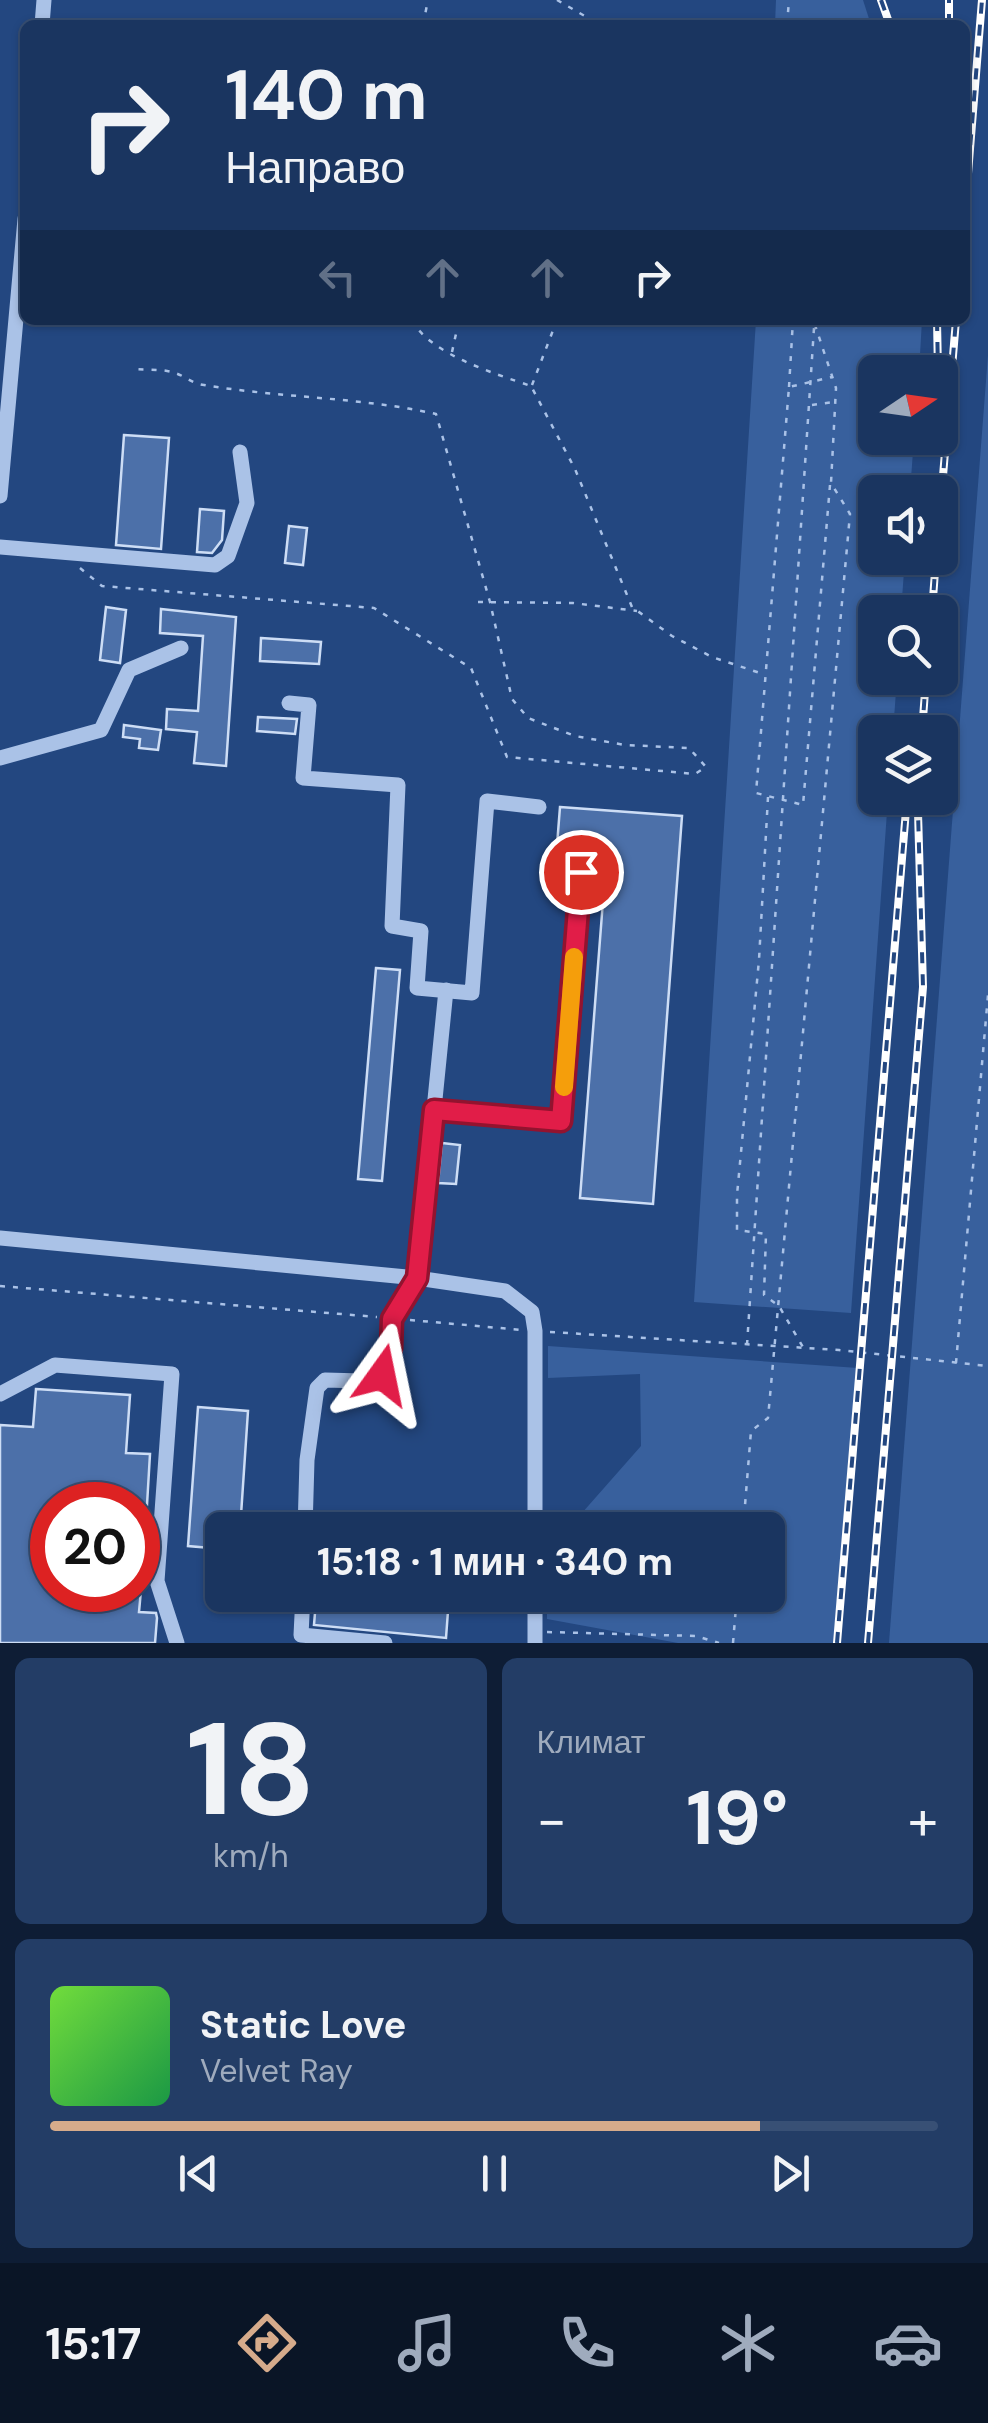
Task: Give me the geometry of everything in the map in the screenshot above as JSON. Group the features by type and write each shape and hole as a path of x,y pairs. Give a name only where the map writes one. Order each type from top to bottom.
{"street":[{"path":"0,496 6,371 20,259"},
{"path":"0,546 214,565 228,556 247,503 240,452"},
{"path":"0,758 102,730 129,670 180,648"},
{"path":"290,702 308,705 302,778 398,786 392,926 421,931 417,988 472,993 487,802 538,808"},
{"path":"434,1110 561,1121 581,872"},
{"path":"306,1512 317,1388 325,1380 362,1381 382,1375 391,1348 392,1319 417,1278 446,990"},
{"path":"0,1238 417,1278 505,1291 532,1312 535,1331 535,1512"},
{"path":"0,1394 55,1365 172,1374 157,1582 177,1643"},
{"path":"302,1612 301,1635 385,1643"},
{"path":"535,1612 535,1638"}],"path":[{"path":"556,0 590,20"},
{"path":"415,325 420,335 480,368 532,386 575,469 632,607 699,650 764,675"},
{"path":"452,352 458,325"},
{"path":"532,386 555,325"},
{"path":"793,325 756,793 803,805 835,402 832,377 815,325"},
{"path":"747,1345 814,325"},
{"path":"60,552 102,586 374,608 471,668 507,757 695,774 706,767 689,748 625,745 575,736 528,718 512,699 490,602 436,414 390,404 320,401 247,388 200,385 174,372 136,369"},
{"path":"789,387 832,377"},
{"path":"809,406 835,402"},
{"path":"744,1512 751,1431 768,1418 850,514 830,483"},
{"path":"478,602 573,603 639,612"},
{"path":"768,796 760,960 737,1230 766,1234 764,1294 779,1306 804,1348"},
{"path":"956,1363 988,996"},
{"path":"0,1286 535,1331 804,1348 988,1366"},
{"path":"733,1643 736,1612"},
{"path":"535,1638 676,1634 720,1643"}],"shaded area":[{"path":"776,0 863,0 869,20 775,20"},
{"path":"756,325 922,325 920,355 858,355 858,455 913,455 911,475 858,475 858,575 904,575 902,595 858,595 858,695 896,695 894,715 858,715 858,815 887,815 851,1313 694,1302"},
{"path":"988,355 988,1643 889,1643 953,815 958,815 958,745"},
{"path":"548,1346 858,1368 833,1643 678,1643 547,1619 547,1612 785,1612 785,1512 583,1512 641,1446 640,1374 548,1378"}],"building":[{"path":"124,435 169,438 161,549 116,545"},
{"path":"200,509 224,511 222,540 212,553 197,552"},
{"path":"289,526 307,528 303,565 285,563"},
{"path":"106,607 126,610 120,663 100,660"},
{"path":"161,609 236,617 226,766 194,763 197,732 166,729 167,709 198,711 203,636 160,633"},
{"path":"261,638 321,642 319,664 260,661"},
{"path":"258,717 297,719 295,734 257,731"},
{"path":"124,725 161,730 158,750 139,748 140,739 123,737"},
{"path":"560,807 682,816 653,1204 580,1198 606,862 556,858"},
{"path":"376,968 400,970 382,1181 358,1179"},
{"path":"442,1143 460,1145 456,1184 438,1183"},
{"path":"36,1389 130,1395 126,1453 150,1454 148,1482 30,1482 30,1612 156,1613 155,1643 0,1643 0,1425 33,1427"},
{"path":"198,1407 248,1411 241,1512 205,1512 205,1548 188,1546"},
{"path":"315,1612 448,1612 446,1638 314,1625"}],"railway":[{"path":"881,0 888,20"},
{"path":"949,0 949,20"},
{"path":"970,149 982,0"},
{"path":"937,325 938,355"},
{"path":"943,475 956,325"},
{"path":"933,595 935,575"},
{"path":"923,715 925,695"},
{"path":"837,1643 906,815"},
{"path":"868,1643 923,987 918,815"}],"slow traffic":[{"path":"564,1087 574,957"}],"route":[{"path":"382,1375 391,1348 392,1319 417,1278 434,1110 561,1121 581,872"}]}
